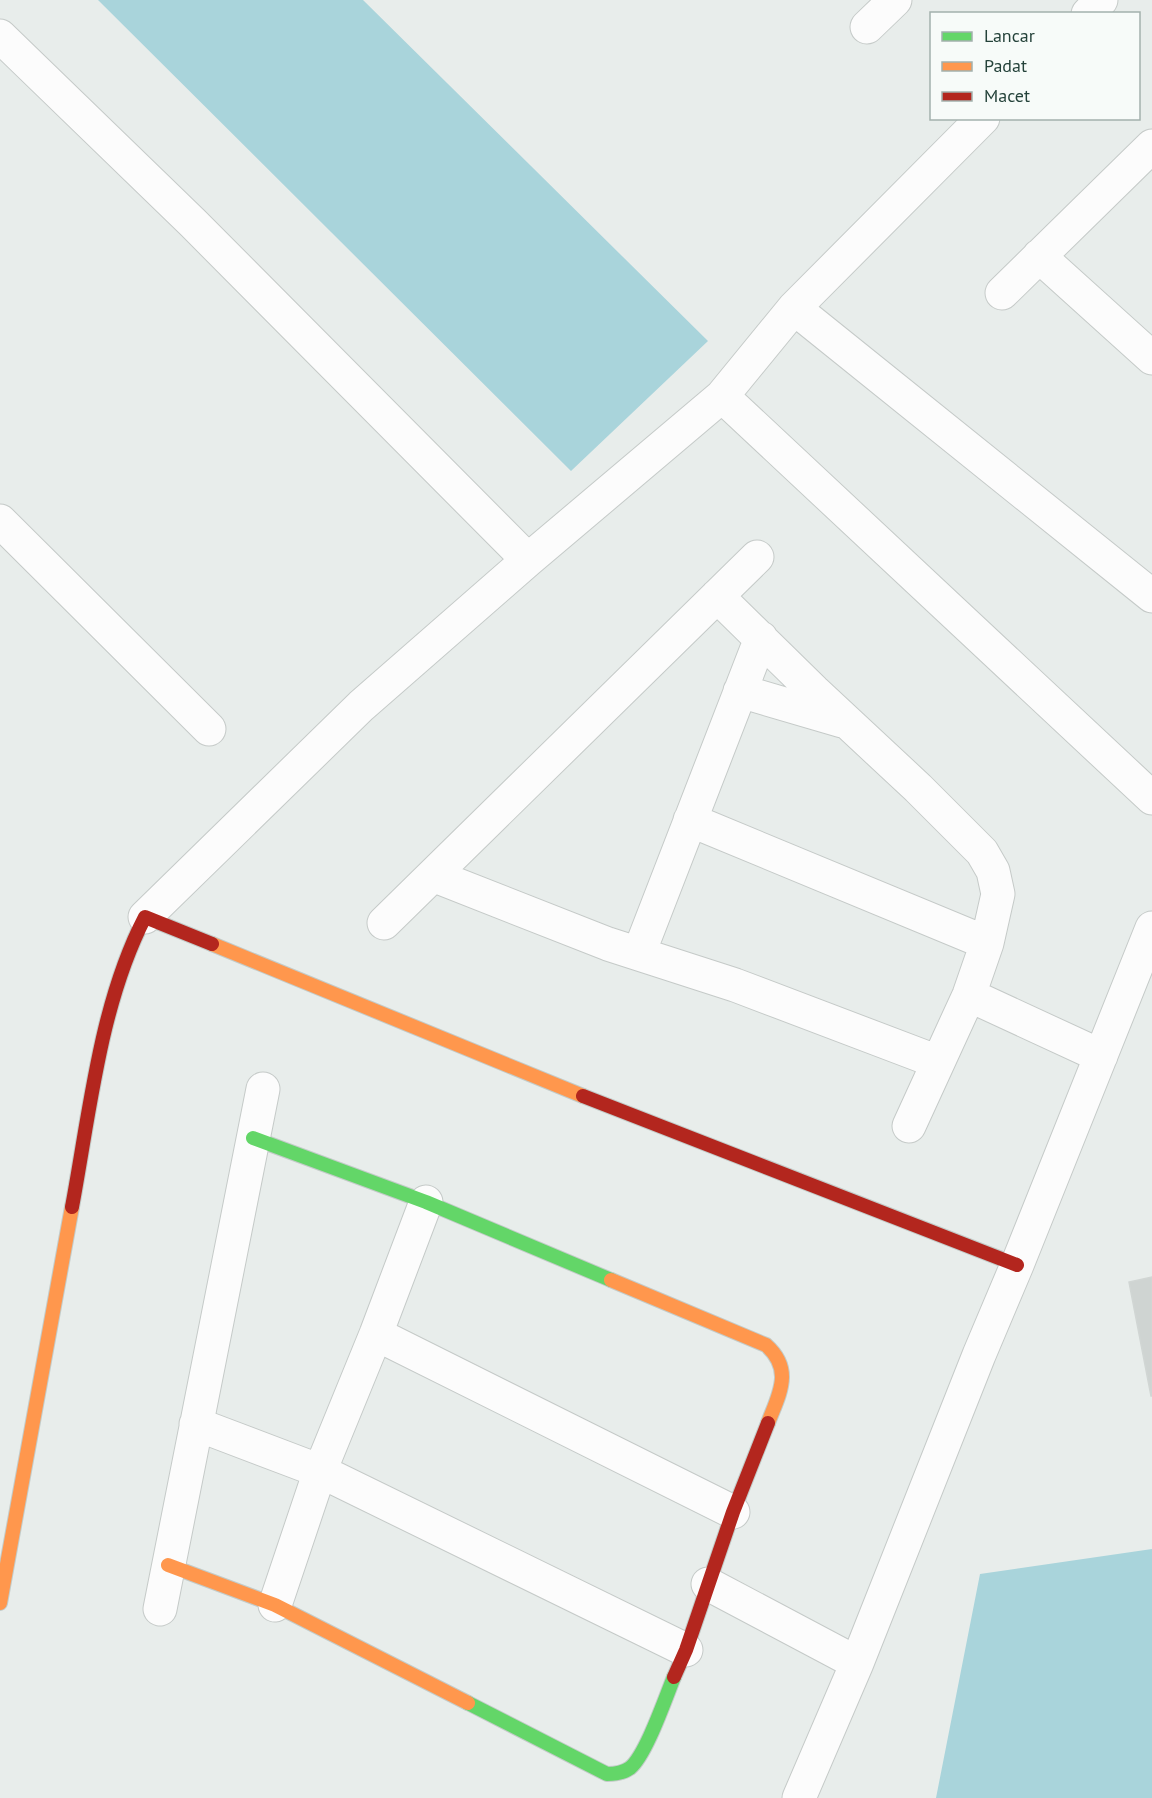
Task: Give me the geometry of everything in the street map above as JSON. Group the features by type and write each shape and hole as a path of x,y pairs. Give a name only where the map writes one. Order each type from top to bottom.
{"street":[{"path":"867,27 895,0"},
{"path":"1090,12 1101,0"},
{"path":"0,36 193,223 528,560"},
{"path":"0,1604 98,1067 115,990 129,948 146,917 361,706 528,560 722,396 794,308 981,120"},
{"path":"1002,293 1149,155"},
{"path":"1039,256 1152,358"},
{"path":"794,308 1152,596"},
{"path":"722,396 1152,798"},
{"path":"0,521 210,729"},
{"path":"384,923 435,876 757,557"},
{"path":"717,596 918,788 982,852 993,871 998,894 987,943 969,995 909,1126"},
{"path":"639,953 761,638"},
{"path":"740,691 848,722"},
{"path":"690,820 987,943"},
{"path":"435,876 608,944 735,985 938,1062"},
{"path":"146,917 584,1096 1017,1265"},
{"path":"800,1798 857,1663 1152,928"},
{"path":"969,995 1101,1056"},
{"path":"160,1609 263,1089"},
{"path":"168,1564 275,1605 607,1773 620,1774 630,1768 639,1758 686,1650 733,1512 783,1384 783,1373 774,1351 766,1345 426,1202 253,1138"},
{"path":"275,1605 320,1471 376,1334 426,1202"},
{"path":"376,1334 733,1512"},
{"path":"196,1424 320,1471 686,1650"},
{"path":"708,1584 857,1663"}],"water":[{"path":"98,0 363,0 708,341 571,471"},
{"path":"1152,1549 1152,1798 936,1798 980,1574"}],"building":[{"path":"1152,1277 1152,1396 1151,1396 1129,1282"}],"traffic: fast":[{"path":"253,1138 426,1202 611,1280"},
{"path":"468,1703 607,1774 616,1773 625,1771 636,1761 655,1726 674,1677"}],"traffic: slow":[{"path":"212,944 583,1096"},
{"path":"0,1603 72,1207"},
{"path":"611,1280 766,1345 775,1354 782,1373 780,1392 768,1423"},
{"path":"168,1565 275,1605 468,1703"}],"traffic: jam":[{"path":"72,1207 91,1096 107,1022 117,986 145,917 212,944"},
{"path":"583,1096 1017,1265"},
{"path":"674,1677 686,1650 733,1512 768,1423"}]}
